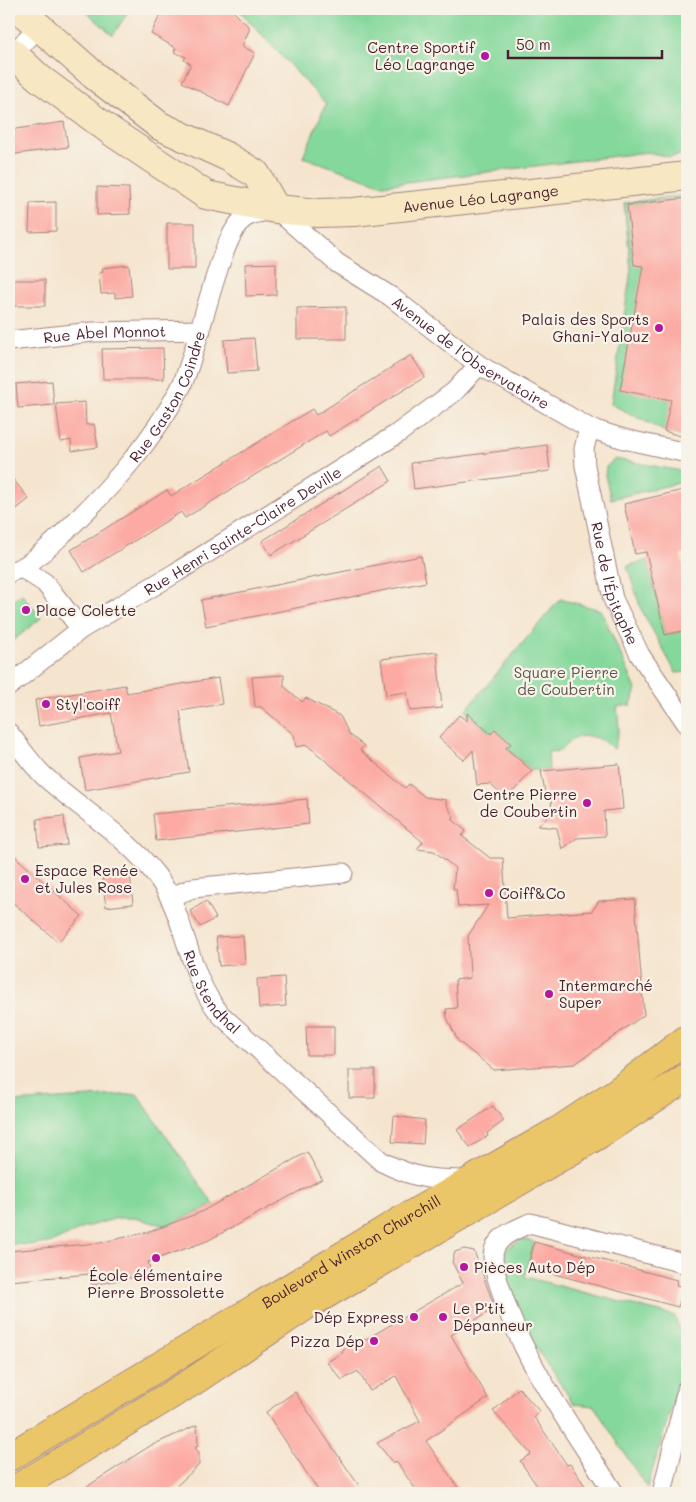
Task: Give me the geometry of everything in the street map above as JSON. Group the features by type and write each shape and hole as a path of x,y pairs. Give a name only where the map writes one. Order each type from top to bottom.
{"main road":[{"path":"29,17 96,77 160,126 228,157 256,174 276,209"},
{"name":"Avenue Léo Lagrange","path":"10,55 112,132 206,195 276,209 319,213 354,212 687,176"},
{"name":"Boulevard Winston Churchill","path":"9,1457 561,1129 617,1092 687,1039"},
{"name":"Boulevard Winston Churchill","path":"9,1493 192,1382 304,1307 581,1145 687,1077"}],"street":[{"path":"10,55 29,17"},
{"name":"Rue Gaston Coindre","path":"15,570 47,548 75,522 121,475 136,455 181,387 201,330 218,268 235,228 246,217 276,209"},
{"name":"Avenue de l'Observatoire","path":"276,209 337,263 390,296 478,365 589,428 624,439 687,453"},
{"name":"Rue Abel Monnot","path":"9,341 93,332 201,330"},
{"name":"Rue Henri Sainte-Claire Deville","path":"81,629 177,572 397,434 454,392 478,365"},
{"name":"Rue de l'Épitaphe","path":"589,428 584,449 585,466 613,599 640,655 687,724"},
{"path":"9,686 81,629 45,583 15,570"},
{"name":"Rue Stendhal","path":"9,732 44,776 133,848 157,876 171,897 199,982 208,1000 221,1015 382,1162 412,1176 430,1180 473,1180"},
{"path":"171,897 194,888 343,873"},
{"path":"614,1493 539,1374 522,1343 505,1303 494,1266 494,1252 497,1244 506,1234 530,1223 687,1264"},
{"path":"662,1493 687,1389"}],"green space":[{"path":"83,9 130,9 113,35"},
{"name":"Centre Sportif Léo Lagrange","path":"238,9 687,9 687,154 669,157 648,152 383,185 303,157 326,104"},
{"name":"Palais des Sports Ghani-Yalouz","path":"687,195 687,438 664,431 611,404 631,270 624,203"},
{"path":"615,459 687,472 687,481 611,499 605,476 606,467"},
{"path":"648,560 665,635 687,630 687,672 676,673 641,609 627,566"},
{"path":"22,594 41,618 9,644 9,604"},
{"name":"Square Pierre de Coubertin","path":"560,599 601,610 636,689 631,705 617,707 619,729 614,749 593,737 580,737 566,744 560,751 548,752 549,770 531,770 465,711"},
{"path":"137,1094 214,1205 166,1226 134,1218 118,1218 85,1227 53,1242 35,1245 9,1244 9,1112 11,1102"},
{"path":"522,1239 534,1242 525,1277 675,1316 687,1355 647,1488 594,1406 574,1404 528,1336 507,1279 503,1261 507,1248"}],"building":[{"path":"163,9 231,9 250,28 242,46 255,53 229,106 182,82 191,64 184,60 186,57 174,52 176,48 151,34"},
{"path":"64,122 68,147 9,155 9,130"},
{"path":"97,187 129,188 130,214 97,215"},
{"name":"Palais des Sports Ghani-Yalouz","path":"687,198 687,438 664,431 671,400 620,390 643,266 634,265 627,205"},
{"path":"56,202 56,231 29,232 30,203"},
{"path":"167,223 195,223 195,269 167,269"},
{"path":"276,263 276,295 246,296 245,264"},
{"path":"129,265 132,296 115,298 115,293 101,294 99,273 103,272 102,268"},
{"path":"9,280 45,280 45,306 9,306"},
{"path":"346,307 346,339 297,339 297,308"},
{"path":"254,338 257,371 227,373 224,340"},
{"path":"163,348 164,379 103,379 102,349"},
{"path":"411,355 425,377 329,436 326,431 185,518 181,512 84,572 71,550 167,490 171,496 312,409 316,415"},
{"path":"52,381 54,405 18,408 16,384"},
{"path":"85,402 86,425 94,424 98,447 72,451 71,440 61,442 56,404"},
{"path":"547,445 550,471 414,489 411,463"},
{"path":"382,466 391,481 271,555 262,541"},
{"path":"9,474 29,499 9,515"},
{"path":"687,489 687,553 681,555 687,582 687,630 665,635 646,552 635,554 624,504"},
{"path":"421,556 426,582 206,626 201,600"},
{"path":"437,652 442,708 410,711 407,692 386,695 381,659"},
{"name":"Intermarché Super","path":"284,675 284,686 302,702 306,698 340,716 349,734 364,746 360,750 405,788 409,784 425,797 446,800 446,804 454,817 452,819 466,831 462,836 490,858 503,858 507,918 592,911 599,901 635,899 644,1015 575,1064 494,1070 458,1041 447,1018 446,1009 457,1008 455,980 470,978 468,936 488,905 458,907 456,889 453,889 455,868 434,851 417,849 423,842 307,745 296,747 294,735 261,707 255,707 252,677"},
{"path":"218,678 222,704 180,711 189,772 85,790 80,758 118,751 111,713 39,726 35,700 125,685 127,693"},
{"path":"467,713 491,734 495,729 511,744 506,748 532,771 506,799 490,784 477,785 473,750 464,760 439,738 459,715 467,721"},
{"name":"Centre Pierre de Coubertin","path":"619,764 623,809 604,811 605,836 577,838 562,849 557,828 538,826 552,813 551,797 545,792 541,771"},
{"path":"307,799 309,824 156,841 153,814"},
{"path":"64,816 67,845 39,847 37,819"},
{"name":"Espace Renée et Jules Rose","path":"9,851 82,916 58,942 9,899"},
{"path":"130,873 133,904 106,907 102,876"},
{"path":"206,901 216,918 200,927 190,911"},
{"path":"243,936 245,964 219,966 216,937"},
{"path":"284,977 286,1006 259,1008 257,979"},
{"path":"306,1026 334,1026 334,1055 307,1055"},
{"path":"349,1070 375,1070 375,1098 349,1098"},
{"path":"493,1106 504,1121 487,1133 488,1136 470,1147 457,1130"},
{"path":"394,1116 425,1120 423,1144 392,1142"},
{"path":"307,1152 322,1179 207,1241 148,1262 151,1274 92,1285 90,1274 9,1281 9,1251 99,1243 149,1232 201,1212"},
{"path":"534,1242 677,1280 676,1285 684,1287 678,1307 528,1267"},
{"path":"464,1249 474,1251 495,1308 451,1335 488,1398 426,1441 462,1493 418,1493 396,1461 393,1463 377,1443 420,1421 396,1376 370,1391 358,1371 342,1380 327,1362 342,1353 350,1340 355,1339 361,1342 463,1283 452,1262 455,1252"},
{"path":"519,1388 540,1412 534,1417 567,1465 570,1464 590,1493 542,1493 520,1461 531,1454 493,1411"},
{"path":"295,1392 364,1493 320,1493 266,1412"},
{"path":"197,1425 198,1445 195,1448 199,1452 199,1465 169,1493 77,1493 150,1446"}],"place":[{"name":"Centre Sportif Léo Lagrange","path":"485,56"},
{"name":"Palais des Sports Ghani-Yalouz","path":"659,328"},
{"name":"Place Colette","path":"26,610"},
{"name":"Styl'coiff","path":"46,704"},
{"name":"Centre Pierre de Coubertin","path":"587,803"},
{"name":"Espace Renée et Jules Rose","path":"25,879"},
{"name":"Coiff&Co","path":"489,893"},
{"name":"Intermarché Super","path":"549,994"},
{"name":"École élémentaire Pierre Brossolette","path":"156,1258"},
{"name":"Pièces Auto Dép","path":"464,1267"},
{"name":"Dép Express","path":"414,1317"},
{"name":"Le P'tit Dépanneur","path":"443,1317"},
{"name":"Pizza Dép","path":"374,1341"}]}
